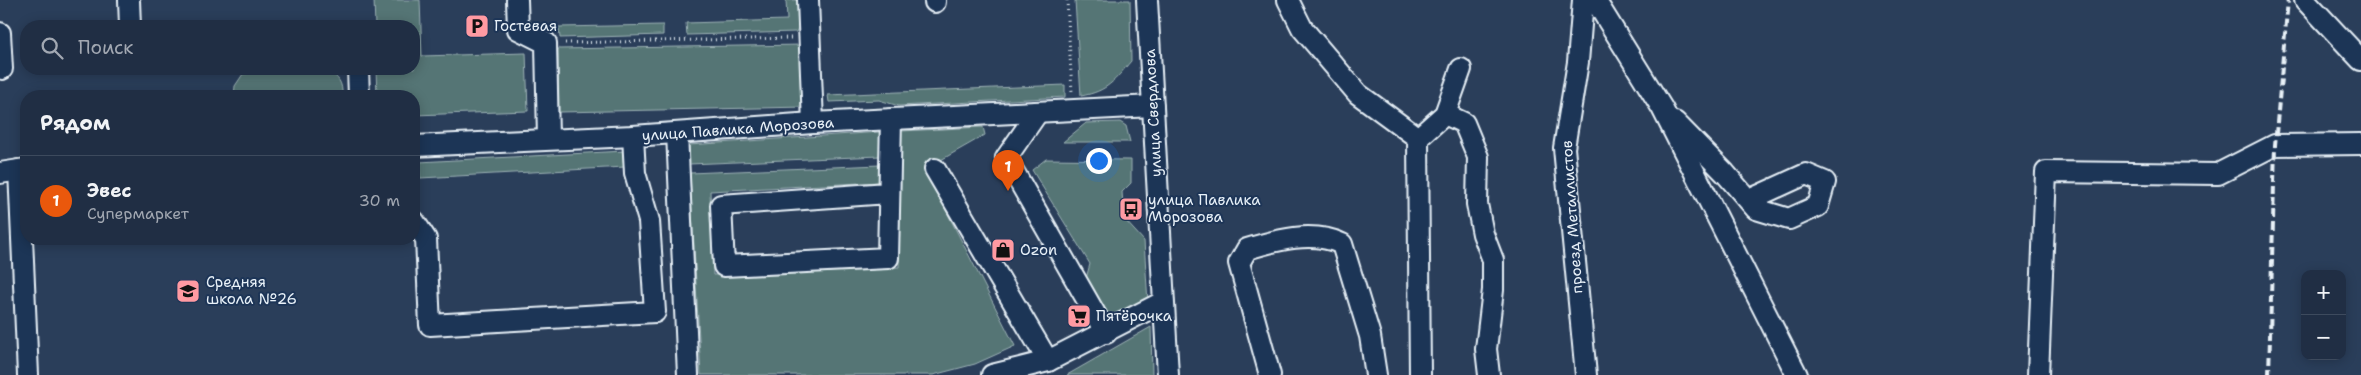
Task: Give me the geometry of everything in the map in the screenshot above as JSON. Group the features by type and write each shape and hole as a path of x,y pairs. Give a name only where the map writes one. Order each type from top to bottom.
{"street":[{"path":"129,0 130,20"},
{"path":"517,0 518,29 546,43 548,139"},
{"path":"808,0 813,123"},
{"name":"улица Свердлова","path":"1148,0 1168,375"},
{"path":"1288,0 1302,28 1358,94 1418,138"},
{"name":"проезд Металлистов","path":"1583,0 1578,62 1564,148 1586,375"},
{"path":"1594,0 1662,108 1797,375"},
{"path":"2306,0 2361,60"},
{"path":"0,33 2,69"},
{"path":"1420,375 1418,138 1445,114 1461,69"},
{"path":"358,75 359,90"},
{"name":"улица Павлика Морозова","path":"420,146 633,136 813,123 1153,106"},
{"path":"1662,108 1726,173 1749,200"},
{"path":"1038,112 1006,158 1106,333"},
{"path":"1445,114 1464,123 1478,157 1477,204 1483,234 1493,260 1494,290 1486,349 1489,375"},
{"path":"888,193 721,204 724,266 888,258 891,119"},
{"path":"677,133 688,375"},
{"path":"420,230 426,239 430,325 655,312 649,221 635,172 633,136"},
{"path":"2038,375 2046,172 2218,174 2275,145 2361,144"},
{"path":"935,169 1048,361"},
{"path":"15,170 28,375"},
{"path":"1270,375 1239,263 1247,249 1274,241 1331,238 1342,244 1370,336 1376,375"},
{"path":"992,375 1015,372 1048,361 1093,337 1106,333 1163,302"}],"path":[{"path":"1066,0 1073,110"},
{"path":"546,43 794,38"}],"green space":[{"path":"374,0 420,0 422,56 526,53 528,111 420,115 420,90 377,90 376,75 420,75 420,20 375,20"},
{"path":"786,0 801,0 802,20 796,32 687,35 686,23 787,20"},
{"path":"1075,0 1130,0 1131,61 1110,84 1098,91 1081,96"},
{"path":"663,25 663,35 560,38 559,27"},
{"path":"803,45 806,107 559,112 558,49"},
{"path":"242,75 333,75 339,81 342,90 235,90"},
{"path":"1065,85 1065,97 899,106 879,100 829,102 828,95"},
{"path":"1120,122 1126,126 1130,142 1063,142 1086,123"},
{"path":"983,127 985,135 925,169 1015,346 975,364 933,375 701,375 690,173 880,165 879,182 710,191 713,275 899,267 898,168 901,131"},
{"path":"881,132 880,156 689,164 689,145"},
{"path":"625,151 625,167 420,178 420,162"},
{"path":"1046,159 1131,160 1131,183 1122,192 1124,219 1144,241 1148,303 1125,317 1104,313 1085,282 1090,264 1032,170"},
{"path":"1151,327 1152,375 1067,375"}],"railway":[{"path":"2269,375 2275,145 2288,0"}],"place":[{"name":"Гостевая","path":"477,26"},
{"name":"Эвес","path":"1008,191"},
{"name":"улица Павлика Морозова","path":"1131,209"},
{"name":"Ozon","path":"1003,250"},
{"name":"Средняя школа №26","path":"188,291"},
{"name":"Пятёрочка","path":"1079,316"}]}
